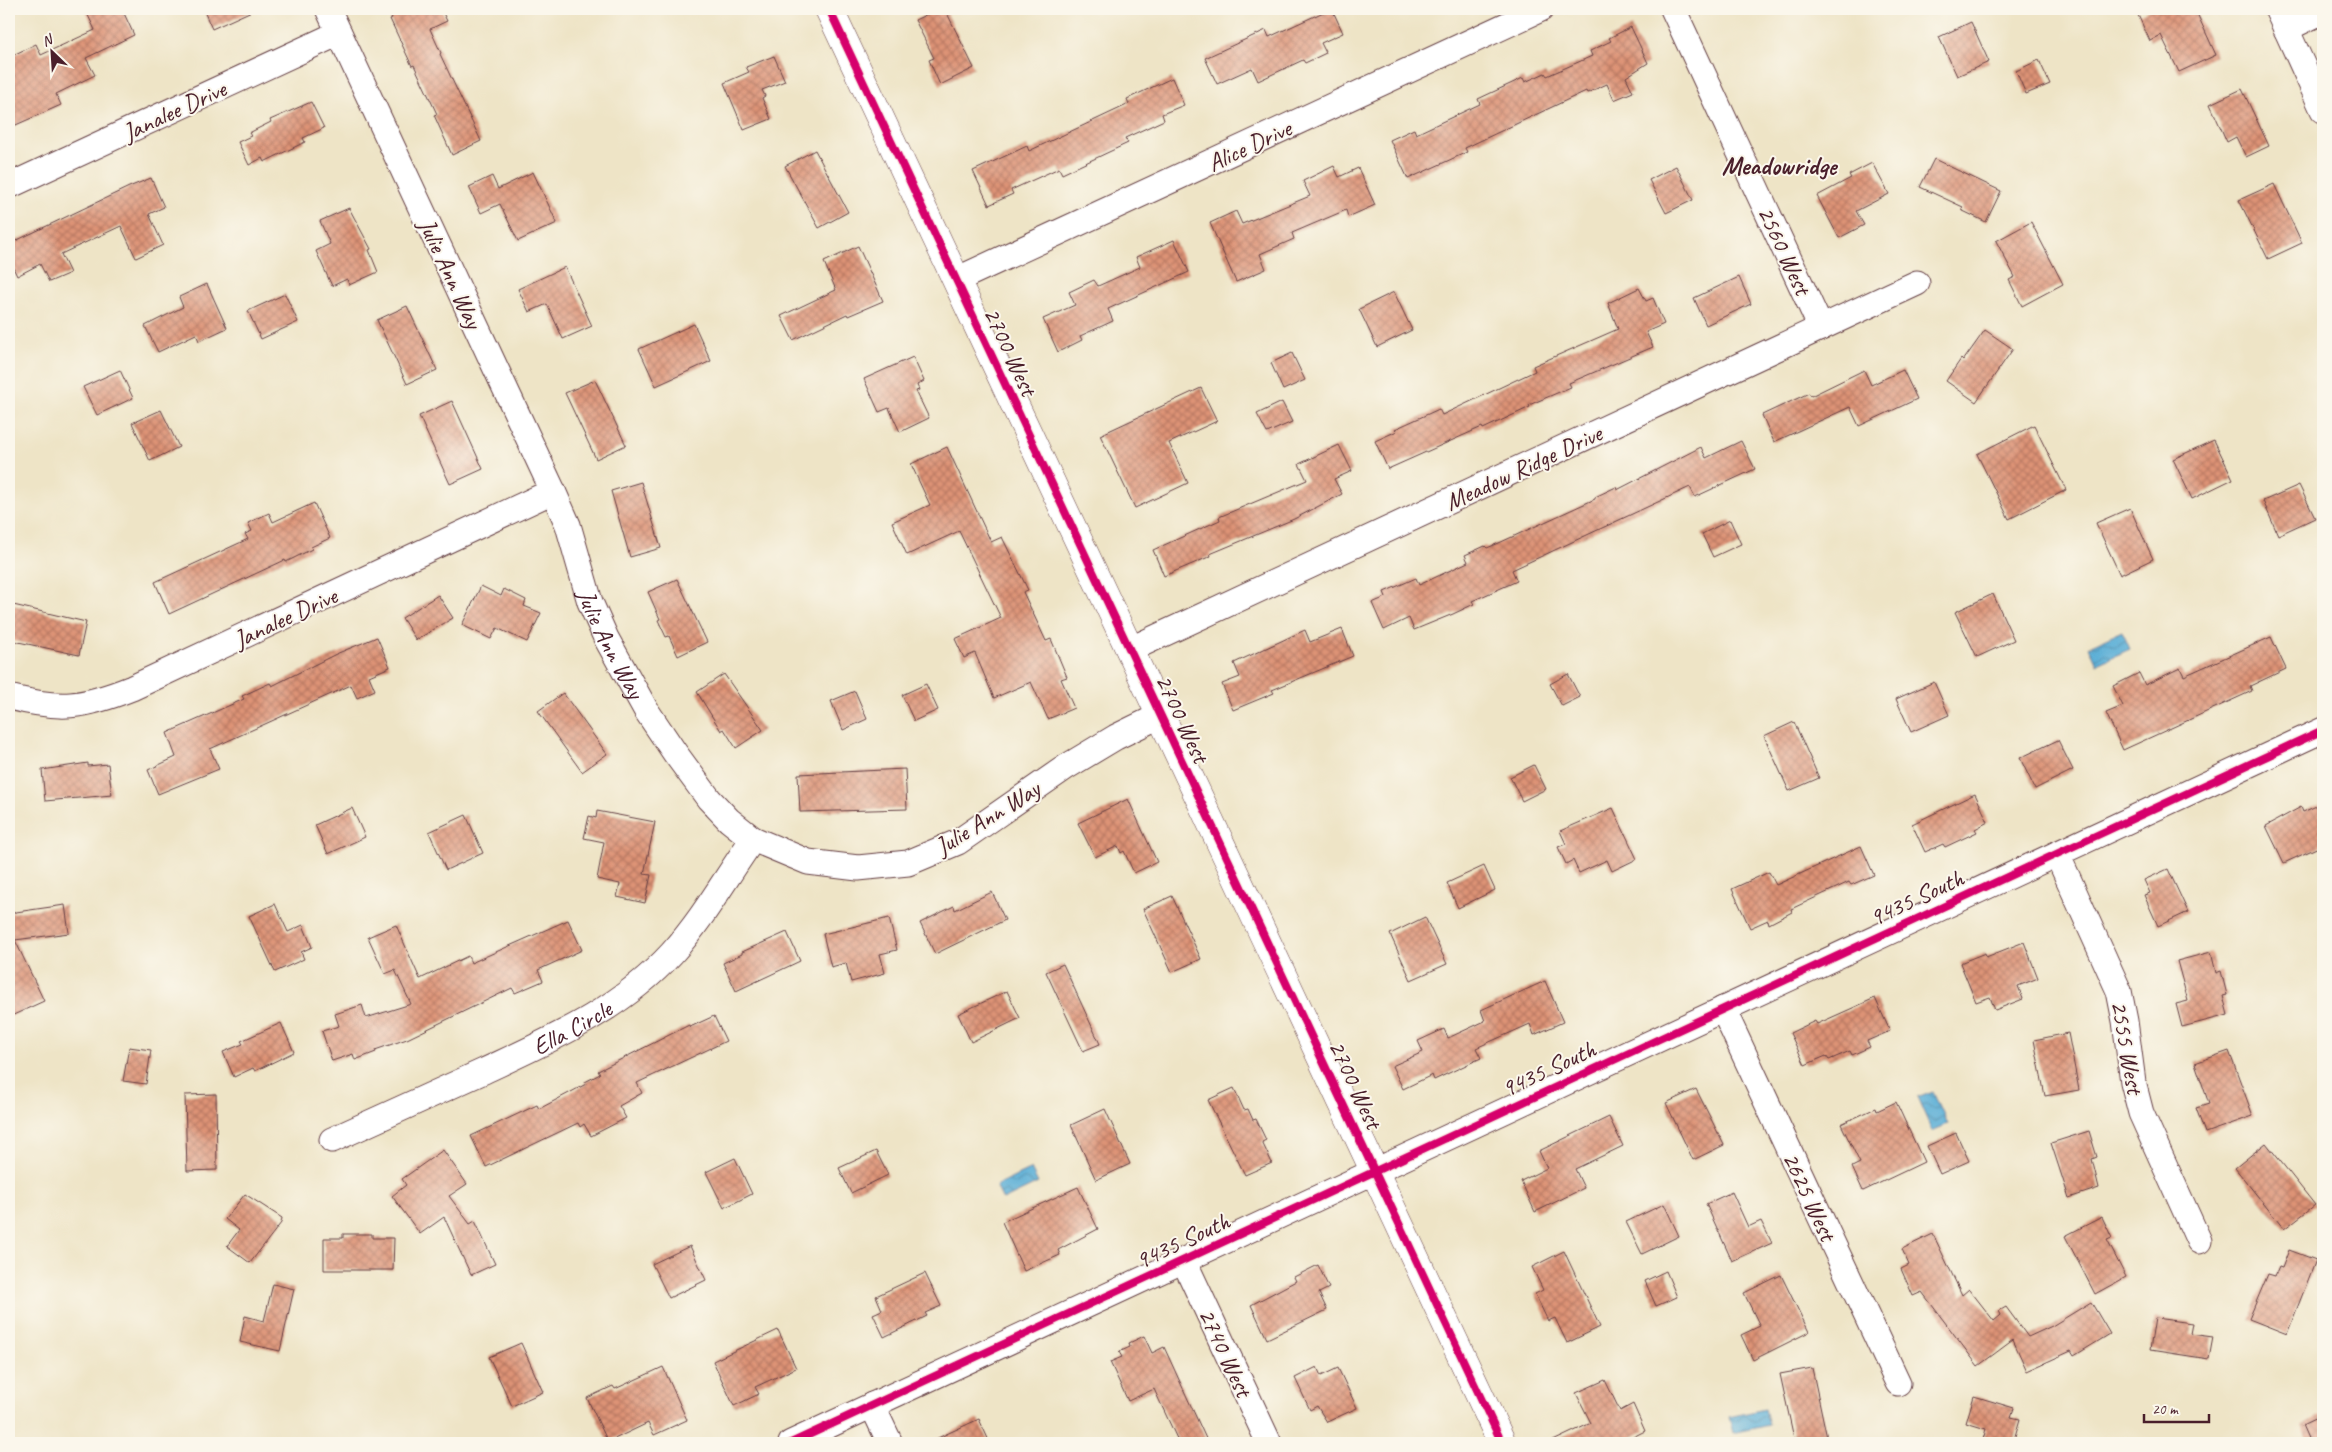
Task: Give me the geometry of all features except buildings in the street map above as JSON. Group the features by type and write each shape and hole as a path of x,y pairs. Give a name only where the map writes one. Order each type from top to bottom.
{"main road":[{"name":"2700 West","path":"829,9 1502,1443"}],"street":[{"name":"Julie Ann Way","path":"328,9 553,491 568,525 590,602 624,673 675,754 709,799 730,820 753,839 808,862 858,868 908,863 958,842 1066,767 1116,737 1161,715"},
{"name":"Alice Drive","path":"956,280 1541,9"},
{"name":"2560 West","path":"1673,9 1821,328"},
{"path":"2323,11 2281,19 2323,110"},
{"name":"Janalee Drive","path":"9,186 339,33"},
{"name":"Meadow Ridge Drive","path":"1130,650 1917,284"},
{"name":"Janalee Drive","path":"9,697 36,704 65,706 98,702 159,676 553,491"},
{"name":"9435 South","path":"791,1443 2323,730"},
{"name":"Ella Circle","path":"332,1140 545,1043 591,1019 631,991 672,953 705,910 753,839"},
{"name":"2555 West","path":"2057,854 2118,992 2125,1021 2133,1082 2141,1113 2200,1241"},
{"name":"2625 West","path":"1723,1009 1898,1383"},
{"name":"2740 West","path":"1184,1261 1269,1443"},
{"path":"872,1406 890,1443"}],"water":[{"path":"2122,631 2130,649 2097,664 2089,646"},
{"path":"1933,1091 1948,1124 1932,1131 1917,1097"},
{"path":"1031,1169 1038,1183 1003,1200 996,1186"},
{"path":"1765,1409 1769,1425 1733,1433 1729,1417"}],"cycle path":[{"path":"829,9 1502,1443"},
{"path":"791,1443 2323,730"}],"district":[{"name":"Meadowridge","path":"1779,165"}]}
